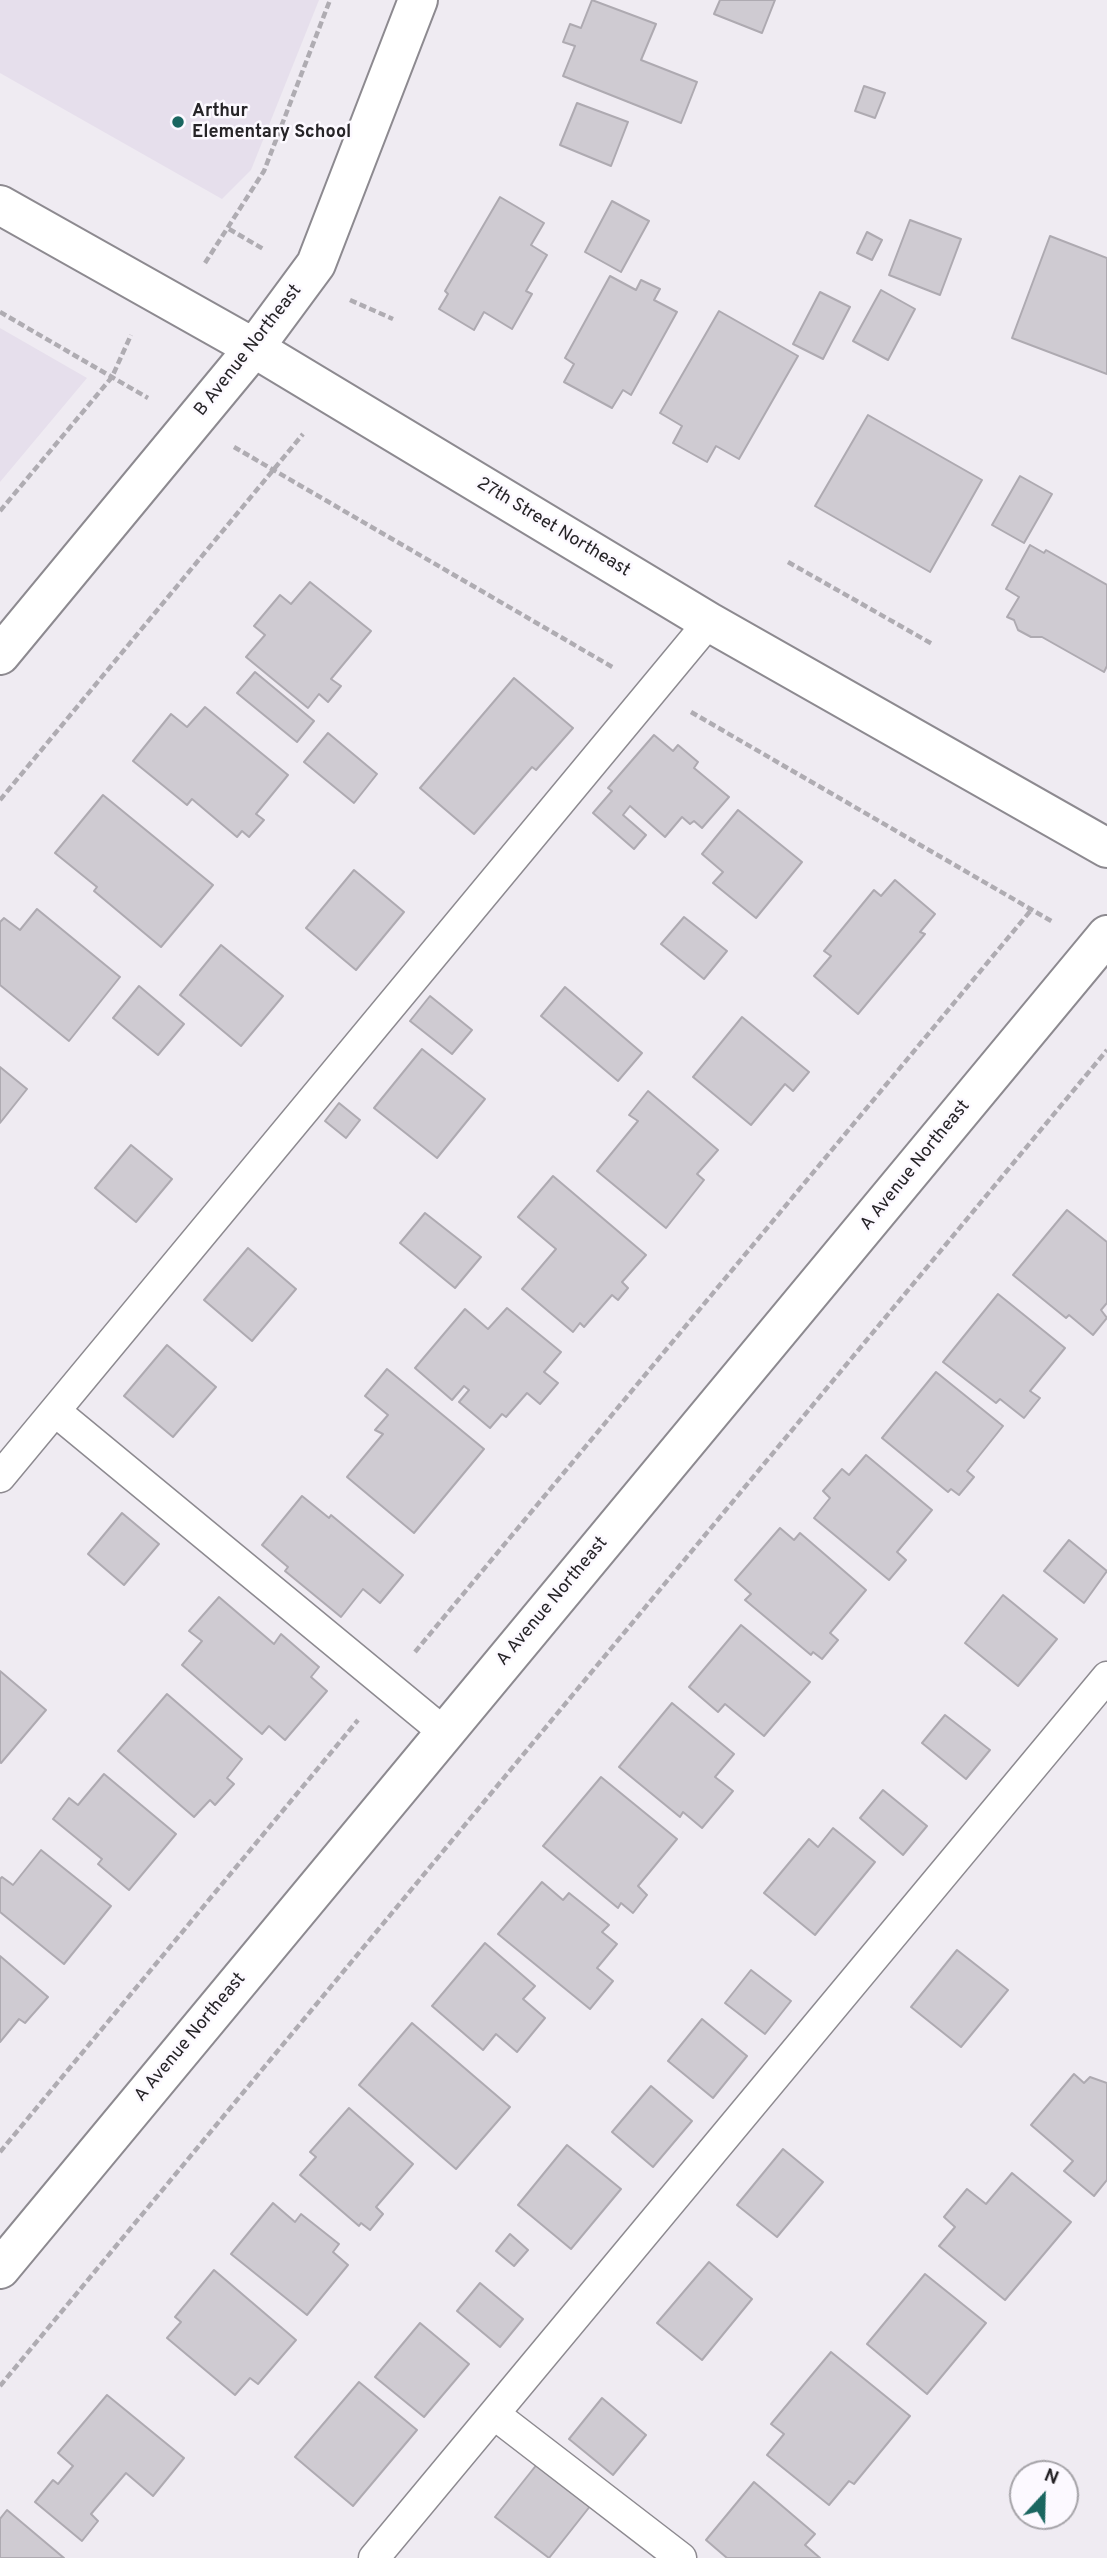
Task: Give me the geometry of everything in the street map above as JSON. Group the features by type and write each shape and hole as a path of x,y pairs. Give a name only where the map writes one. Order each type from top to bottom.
{"street":[{"name":"B Avenue Northeast","path":"0,655 254,348 316,264 418,0"},
{"name":"27th Street Northeast","path":"0,205 254,348 709,622 1107,848"},
{"name":"A Avenue Northeast","path":"0,2269 1107,935"}],"lane":[{"path":"0,1476 709,622"},
{"path":"55,1410 444,1733"},
{"path":"374,2558 1107,1677"},
{"path":"494,2414 681,2558"}],"path":[{"path":"201,269 264,171 330,0"},
{"path":"229,229 270,254"},
{"path":"349,300 393,319"},
{"path":"0,312 157,403"},
{"path":"0,511 112,377 136,324"},
{"path":"0,800 308,428"},
{"path":"788,562 934,645"},
{"path":"0,2152 1032,909"},
{"path":"0,2386 1107,1050"}],"shaded area":[{"name":"Arthur Elementary School","path":"0,0 319,0 251,170 222,199 0,73"},
{"path":"0,328 87,378 0,482"}],"building":[{"path":"592,0 656,24 641,60 697,82 681,123 563,76 575,46 563,42 570,24 581,28"},
{"path":"720,0 775,0 762,33 714,14"},
{"path":"864,86 885,93 875,118 855,111"},
{"path":"577,103 628,122 611,166 560,145"},
{"path":"500,197 544,223 531,245 547,255 526,291 532,294 512,329 484,312 474,330 439,309 448,294 445,291"},
{"path":"612,201 649,221 621,272 585,252"},
{"path":"910,220 961,239 940,295 889,275"},
{"path":"867,232 882,240 872,260 857,253"},
{"path":"1050,236 1107,258 1107,374 1012,338"},
{"path":"610,276 636,290 641,280 660,289 654,300 677,312 631,395 623,390 612,408 564,382 574,364 565,358"},
{"path":"881,290 915,309 888,360 853,341"},
{"path":"820,292 850,307 823,359 793,344"},
{"path":"719,311 798,356 739,459 716,446 707,462 673,443 682,426 660,413"},
{"path":"868,415 982,480 930,572 815,506"},
{"path":"1020,476 1052,494 1024,543 992,525"},
{"path":"1030,545 1044,553 1046,550 1107,585 1107,666 1104,672 1042,637 1031,637 1018,630 1014,620 1007,617 1019,597 1006,589"},
{"path":"310,582 371,631 331,679 341,686 328,702 319,694 308,708 246,657 265,635 254,626 280,595 291,604"},
{"path":"255,672 314,721 297,742 237,693"},
{"path":"514,678 573,728 536,770 532,767 474,834 420,788"},
{"path":"205,707 288,775 256,814 264,820 249,837 242,831 237,837 192,799 187,805 133,761 171,714 187,727"},
{"path":"328,733 377,774 354,803 304,762"},
{"path":"654,735 673,751 678,745 698,762 694,768 729,797 702,828 694,821 690,824 682,817 665,837 630,806 623,815 646,835 634,849 593,813 612,791 608,788"},
{"path":"103,795 213,885 161,947 94,891 97,887 55,853"},
{"path":"738,810 802,862 756,918 713,883 723,872 702,854"},
{"path":"354,870 404,912 356,970 306,928"},
{"path":"895,880 935,914 920,932 925,934 858,1014 814,976 831,956 824,951 874,890 881,896"},
{"path":"37,909 120,977 69,1041 0,985 0,922 4,918 20,930"},
{"path":"684,917 727,951 704,979 661,944"},
{"path":"221,945 283,996 241,1046 180,995"},
{"path":"139,986 184,1024 158,1055 113,1018"},
{"path":"565,987 642,1053 618,1081 541,1016"},
{"path":"430,996 472,1030 452,1054 410,1021"},
{"path":"742,1017 809,1072 793,1091 785,1084 751,1125 693,1077"},
{"path":"422,1049 485,1099 437,1158 374,1108"},
{"path":"0,1067 27,1089 0,1123"},
{"path":"648,1091 718,1150 697,1174 704,1180 666,1228 597,1171 638,1121 629,1115"},
{"path":"339,1103 360,1120 346,1138 325,1121"},
{"path":"131,1145 172,1179 136,1222 95,1188"},
{"path":"553,1176 646,1255 622,1282 628,1288 618,1300 612,1295 584,1327 580,1323 573,1332 522,1289 556,1249 518,1217"},
{"path":"1067,1210 1107,1242 1107,1303 1101,1310 1107,1318 1093,1335 1069,1315 1066,1318 1013,1275"},
{"path":"425,1213 481,1257 455,1288 400,1243"},
{"path":"248,1248 296,1289 252,1341 204,1300"},
{"path":"998,1294 1065,1348 1030,1391 1040,1398 1024,1418 1000,1399 996,1403 943,1362"},
{"path":"507,1308 561,1352 544,1372 558,1383 540,1404 527,1393 506,1417 502,1414 490,1428 459,1402 469,1390 464,1386 452,1400 415,1368 465,1309 488,1329"},
{"path":"167,1345 216,1387 173,1437 124,1396"},
{"path":"387,1369 484,1449 414,1533 347,1477 383,1434 375,1430 388,1415 365,1396"},
{"path":"936,1372 1003,1426 967,1471 974,1477 959,1495 951,1489 948,1492 882,1438"},
{"path":"866,1455 932,1510 897,1552 906,1560 889,1580 814,1518 830,1498 823,1491 842,1469 849,1475"},
{"path":"302,1496 329,1518 331,1515 403,1575 380,1603 363,1589 341,1617 285,1571 288,1567 262,1545"},
{"path":"122,1513 159,1544 124,1585 88,1554"},
{"path":"780,1528 794,1540 800,1533 866,1590 830,1633 838,1640 822,1659 813,1652 811,1655 745,1600 751,1594 735,1580"},
{"path":"1069,1540 1107,1571 1084,1603 1044,1571"},
{"path":"1003,1595 1057,1639 1018,1686 965,1643"},
{"path":"219,1597 274,1644 281,1634 319,1667 311,1677 327,1691 285,1740 269,1726 262,1734 182,1665 202,1641 189,1631"},
{"path":"741,1625 810,1682 764,1736 725,1704 718,1712 689,1687"},
{"path":"0,1671 46,1710 1,1763 0,1762"},
{"path":"167,1694 242,1759 227,1778 234,1784 215,1805 210,1800 194,1817 118,1751"},
{"path":"672,1703 734,1754 715,1777 733,1791 702,1828 683,1812 680,1817 619,1767"},
{"path":"945,1715 990,1750 966,1779 922,1743"},
{"path":"104,1774 176,1834 129,1890 98,1864 102,1859 53,1819 69,1798 78,1805"},
{"path":"601,1777 677,1839 638,1886 647,1895 633,1913 621,1903 618,1908 543,1846"},
{"path":"883,1790 927,1826 903,1855 860,1818"},
{"path":"833,1828 875,1862 815,1935 764,1893 809,1839 818,1847"},
{"path":"41,1850 111,1906 64,1964 0,1912 0,1879 2,1877 13,1885"},
{"path":"542,1882 563,1900 569,1893 609,1925 602,1932 617,1944 597,1968 613,1981 590,2009 498,1934"},
{"path":"485,1943 535,1986 523,1999 545,2018 517,2052 496,2034 483,2050 432,2006"},
{"path":"957,1950 1008,1990 961,2047 911,2007"},
{"path":"0,1956 48,1997 25,2023 19,2019 0,2042"},
{"path":"751,1970 791,2001 765,2034 725,2003"},
{"path":"702,2019 747,2056 713,2098 668,2061"},
{"path":"412,2023 510,2107 456,2169 359,2085"},
{"path":"1074,2074 1084,2083 1090,2077 1107,2083 1107,2180 1094,2196 1064,2171 1073,2161 1031,2125"},
{"path":"651,2086 692,2121 653,2167 612,2132"},
{"path":"349,2108 413,2164 376,2207 383,2214 370,2230 361,2223 359,2226 300,2175 316,2157 310,2152"},
{"path":"567,2145 621,2189 571,2249 518,2205"},
{"path":"783,2149 823,2182 777,2237 737,2205"},
{"path":"1012,2173 1071,2222 1005,2300 939,2246 955,2227 944,2217 967,2189 986,2204"},
{"path":"273,2203 295,2222 301,2214 339,2244 333,2252 348,2265 307,2315 231,2254"},
{"path":"510,2234 528,2250 514,2266 496,2251"},
{"path":"709,2262 752,2299 702,2360 657,2323"},
{"path":"214,2270 296,2340 258,2384 250,2378 235,2395 167,2338 181,2322 175,2317"},
{"path":"925,2274 986,2323 927,2394 867,2344"},
{"path":"480,2283 523,2319 500,2347 457,2311"},
{"path":"420,2323 469,2364 424,2417 375,2377"},
{"path":"831,2352 910,2416 854,2484 849,2481 829,2505 767,2455 784,2434 771,2424"},
{"path":"359,2382 417,2430 353,2506 295,2457"},
{"path":"107,2395 184,2458 153,2496 126,2473 91,2514 98,2521 82,2541 35,2502 53,2480 58,2484 73,2466 58,2453"},
{"path":"602,2398 646,2435 613,2475 569,2439"},
{"path":"538,2463 591,2505 549,2558 495,2517"},
{"path":"754,2482 815,2534 805,2545 820,2558 727,2558 706,2540"},
{"path":"7,2510 64,2558 0,2558 0,2519"}],"place":[{"name":"Arthur Elementary School","path":"178,122"}]}
